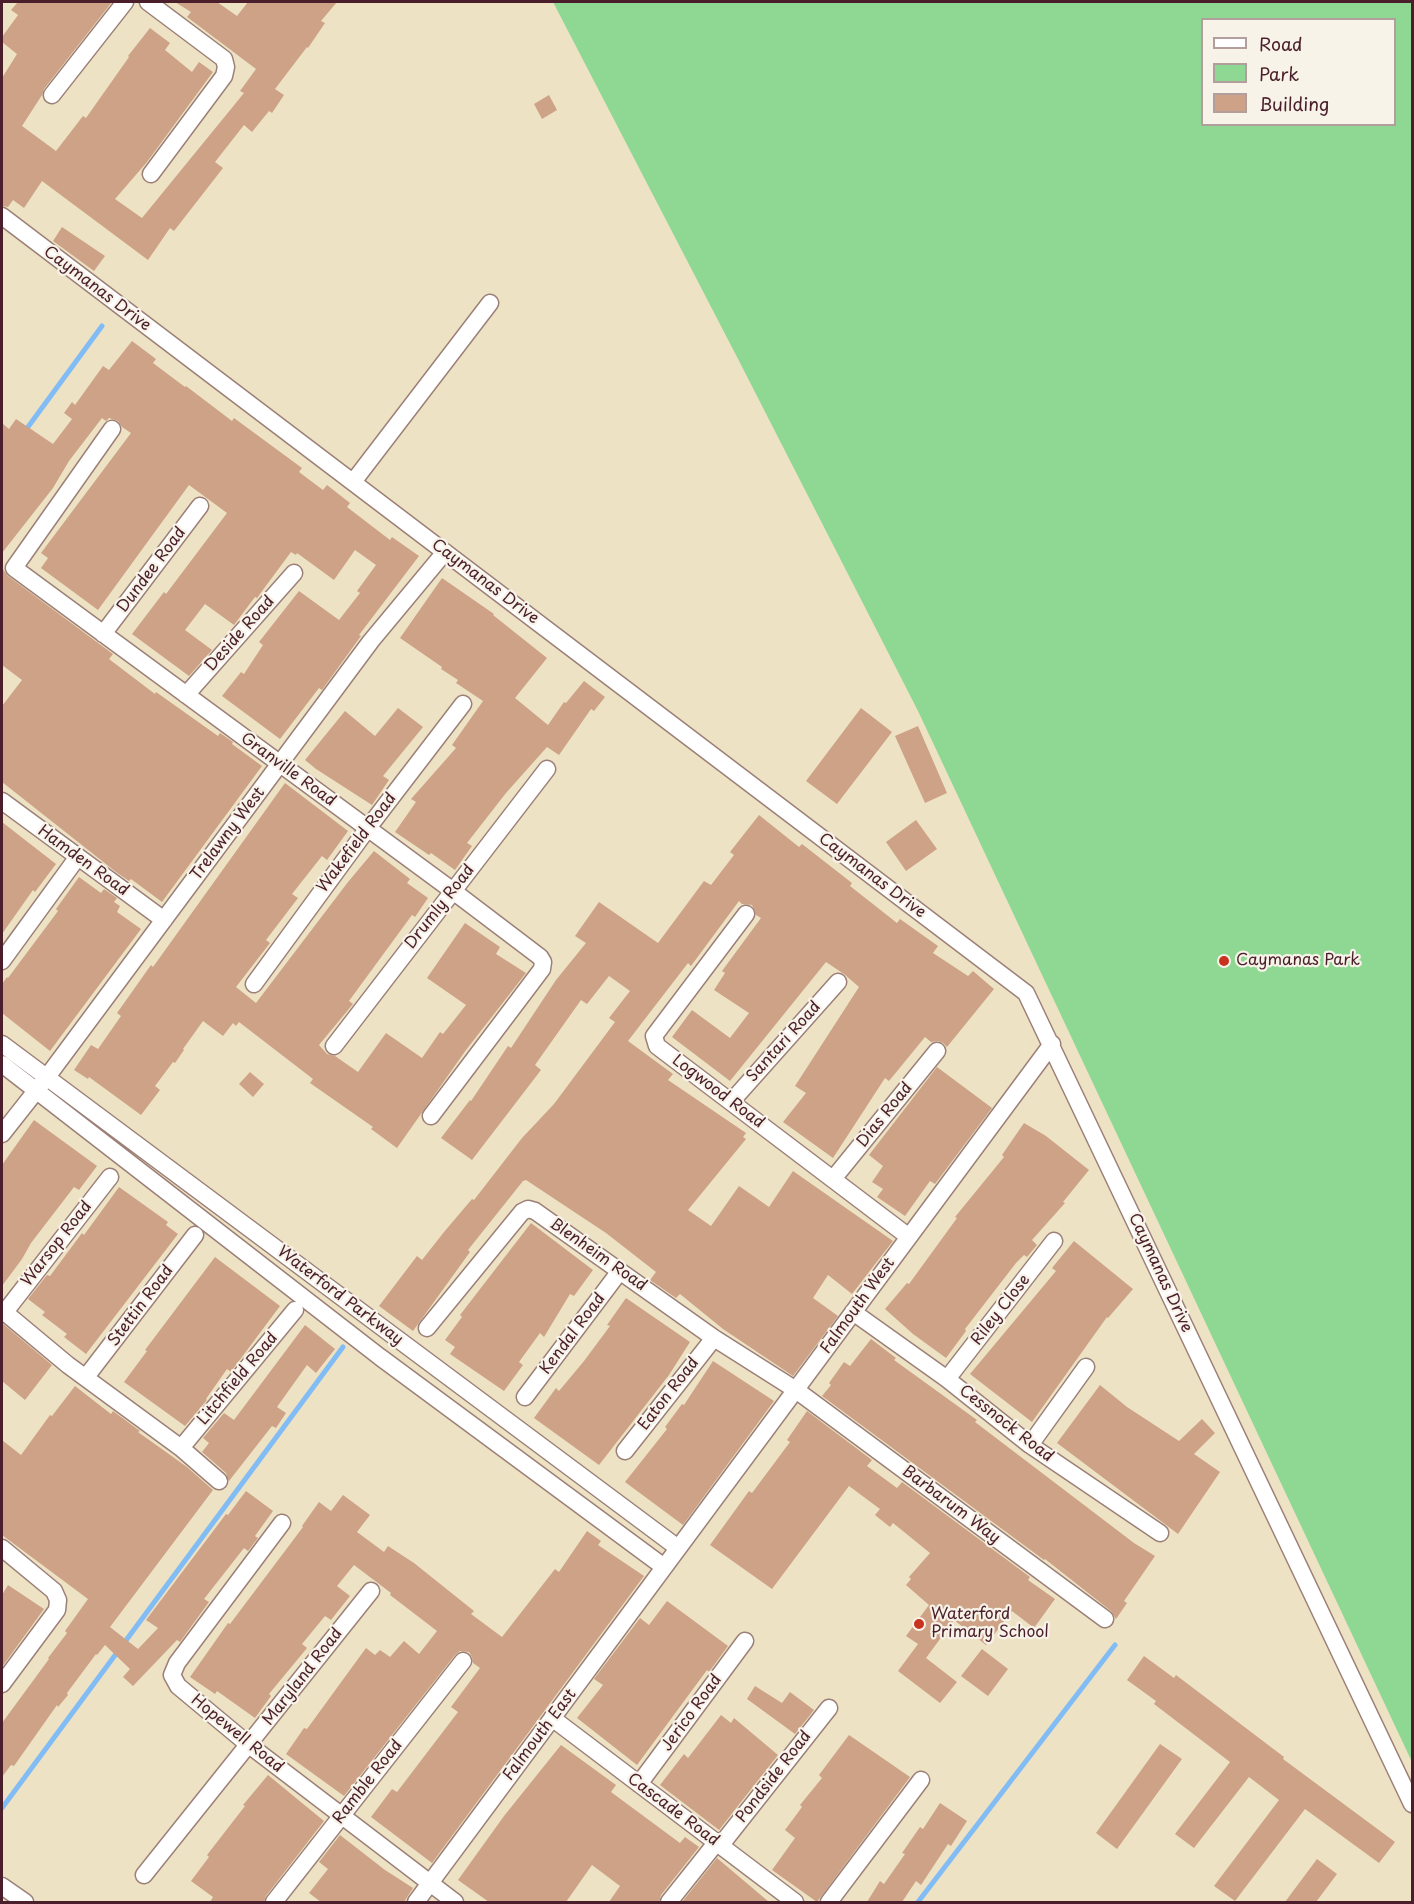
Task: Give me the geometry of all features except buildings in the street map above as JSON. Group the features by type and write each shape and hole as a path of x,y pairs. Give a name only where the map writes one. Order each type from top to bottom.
{"street":[{"path":"52,95 125,2"},
{"path":"148,2 224,59 226,67 224,76 151,174"},
{"name":"Caymanas Drive","path":"2,216 1026,993 1413,1804"},
{"path":"353,482 490,303"},
{"name":"Granville Road","path":"112,429 14,568 453,891 540,957 543,962 542,969 431,1116"},
{"name":"Dundee Road","path":"103,634 200,506"},
{"name":"Trelawny West","path":"2,1134 42,1084 371,641 445,552"},
{"name":"Deside Road","path":"186,695 294,573"},
{"name":"Wakefield Road","path":"254,984 368,828 463,704"},
{"name":"Drumly Road","path":"334,1046 547,769"},
{"name":"Hamden Road","path":"2,802 164,920"},
{"path":"2,961 77,858"},
{"name":"Logwood Road","path":"746,914 654,1036 657,1046 909,1237"},
{"name":"Santari Road","path":"731,1102 837,982"},
{"name":"Waterford Parkway","path":"2,1044 42,1084 380,1358 664,1567"},
{"name":"Falmouth West","path":"664,1567 1052,1044"},
{"name":"Dias Road","path":"833,1179 937,1051"},
{"name":"Waterford Parkway","path":"2,1064 42,1084 678,1548"},
{"name":"Warsop Road","path":"3,1311 110,1177"},
{"name":"Blenheim Road","path":"427,1328 522,1212 528,1209 535,1211 714,1338 796,1390"},
{"name":"Stettin Road","path":"87,1377 195,1235"},
{"name":"Riley Close","path":"947,1379 1054,1241"},
{"name":"Kendal Road","path":"525,1396 620,1271"},
{"name":"Litchfield Road","path":"181,1448 295,1310"},
{"path":"3,1311 68,1365 181,1448 219,1481"},
{"name":"Cessnock Road","path":"853,1312 947,1379 1030,1445 1160,1533"},
{"name":"Eaton Road","path":"625,1451 714,1338"},
{"path":"1030,1445 1086,1367"},
{"name":"Barbarum Way","path":"796,1390 1105,1619"},
{"name":"Hopewell Road","path":"282,1523 177,1663 172,1675 178,1686 249,1745 455,1902"},
{"path":"2,1548 54,1591 58,1600 57,1610 2,1684"},
{"name":"Falmouth East","path":"416,1902 664,1567"},
{"name":"Maryland Road","path":"144,1875 371,1591"},
{"name":"Jerico Road","path":"639,1784 745,1641"},
{"name":"Ramble Road","path":"274,1902 463,1661"},
{"name":"Pondside Road","path":"669,1902 829,1708"},
{"name":"Cascade Road","path":"552,1718 795,1902"},
{"path":"830,1902 921,1780"},
{"path":"2,1886 25,1902"}],"green space":[{"name":"Caymanas Park","path":"553,2 1412,2 1412,1762 918,711"}],"waterway":[{"path":"25,431 102,326"},
{"path":"2,1808 343,1347"},
{"path":"918,1902 1115,1645"}],"place":[{"name":"Caymanas Park","path":"1224,961"},
{"name":"Waterford Primary School","path":"919,1624"}]}
